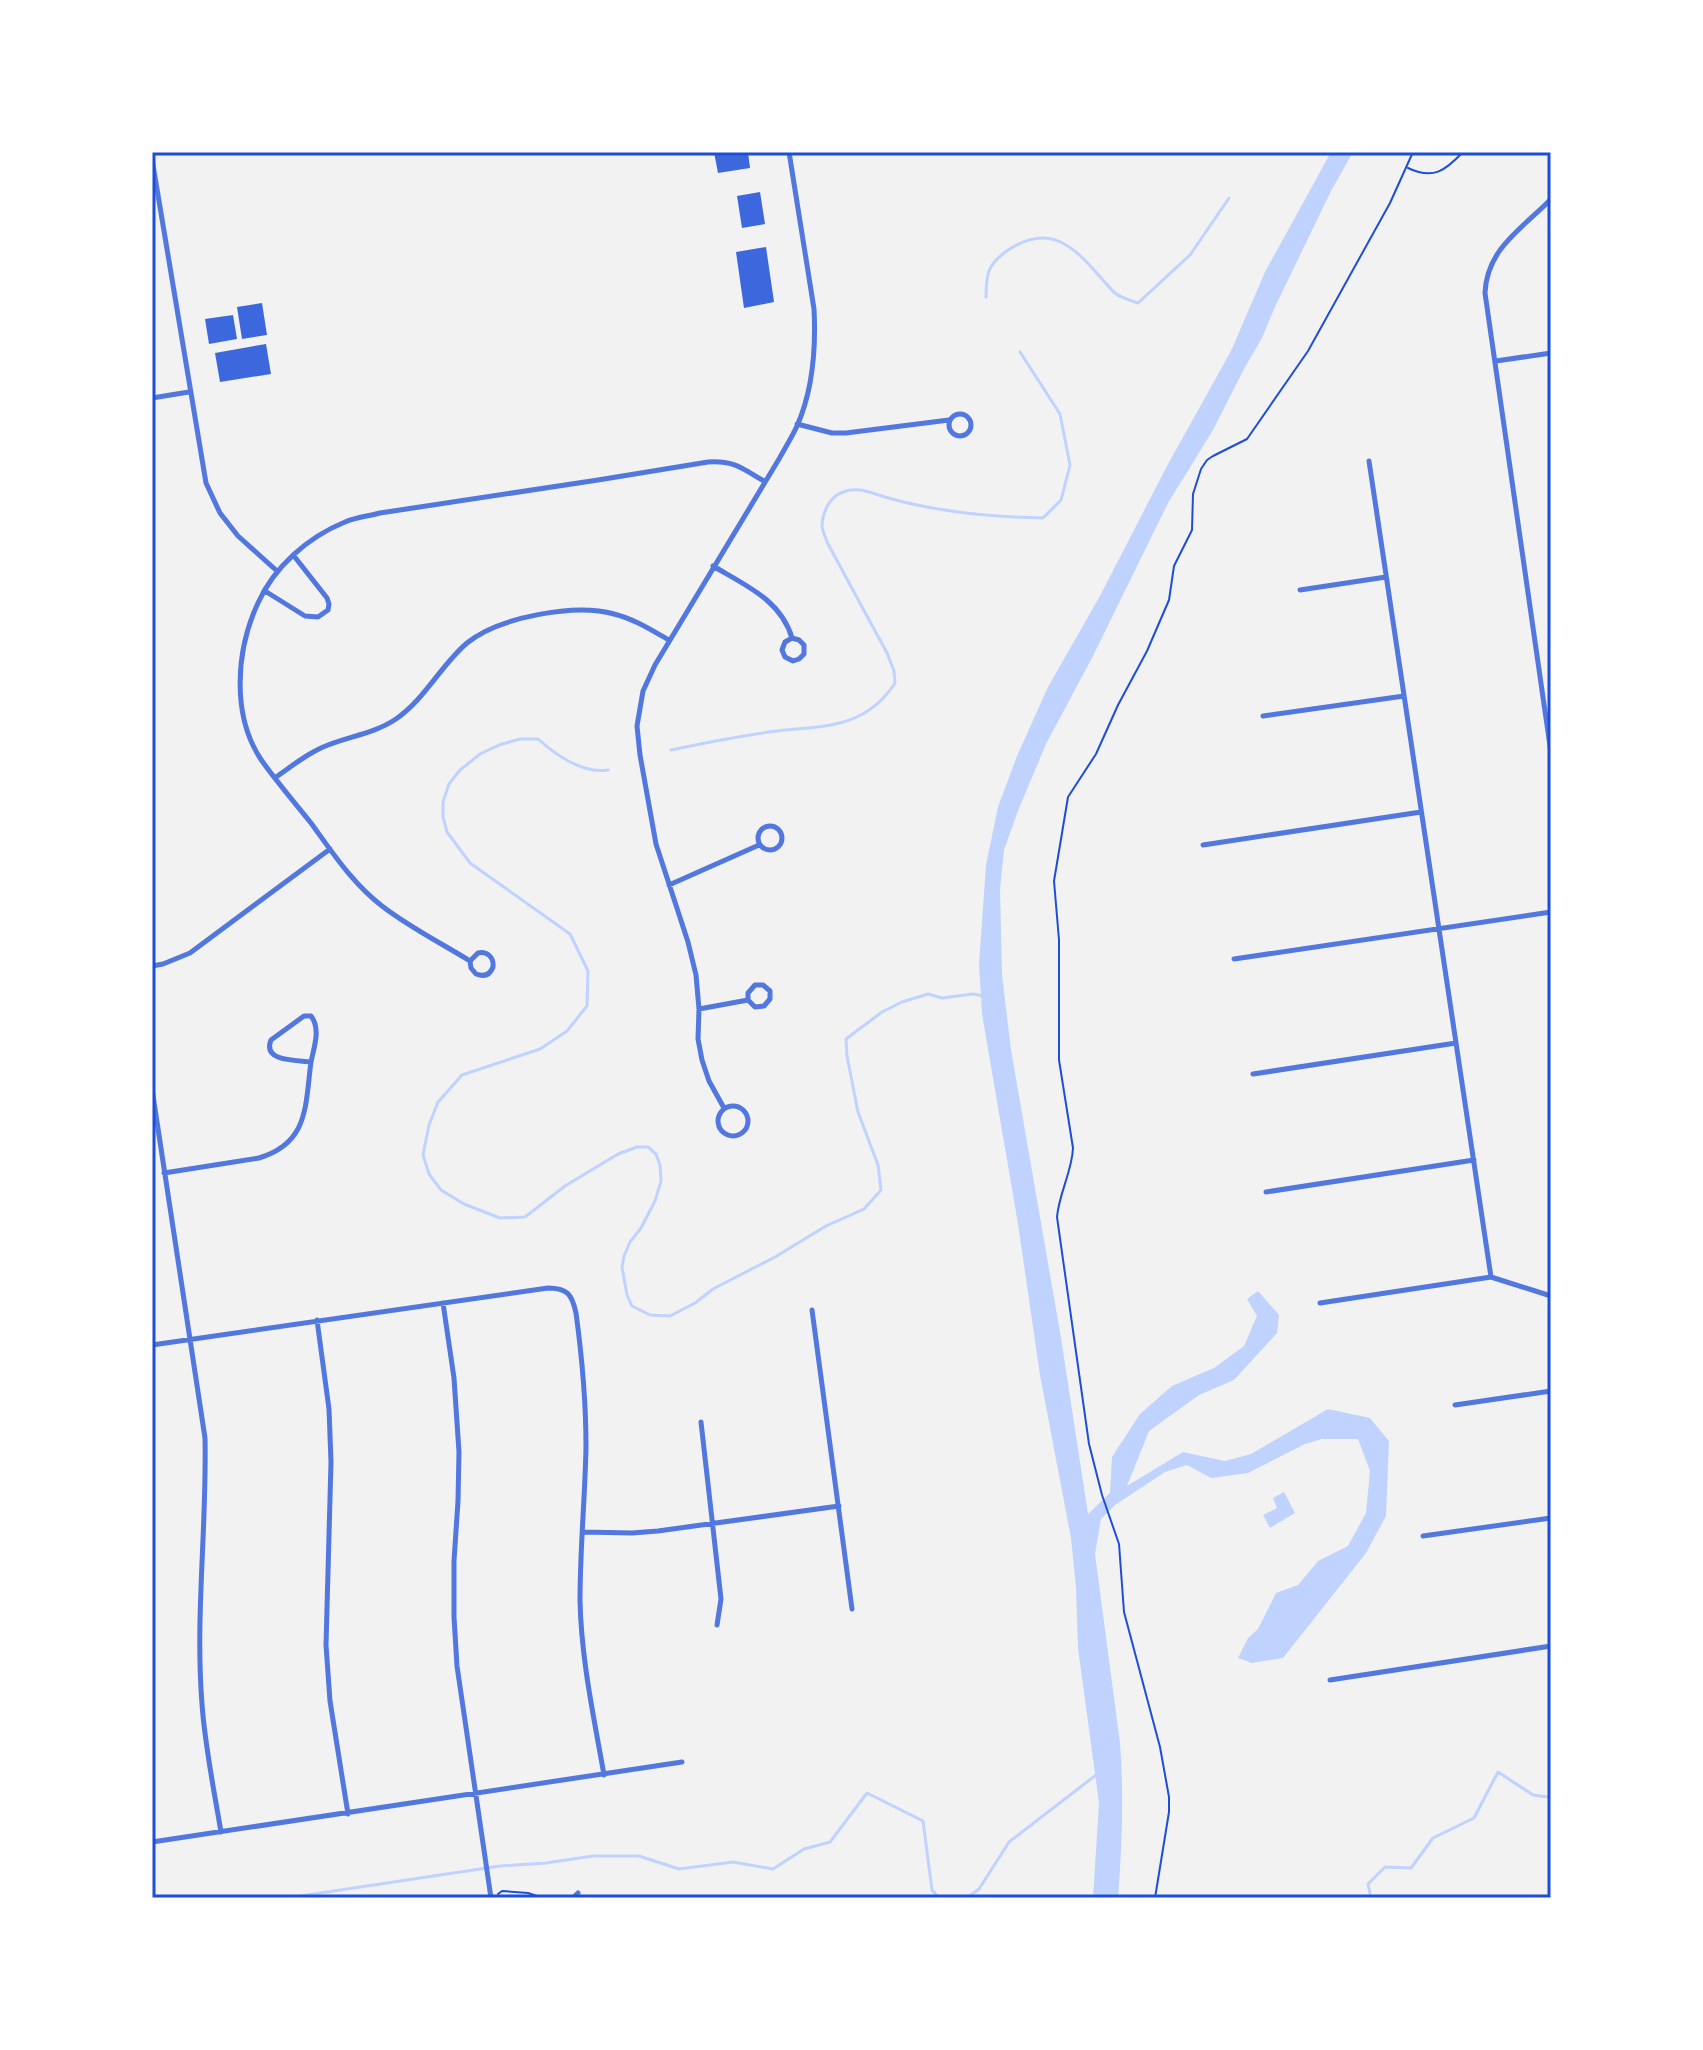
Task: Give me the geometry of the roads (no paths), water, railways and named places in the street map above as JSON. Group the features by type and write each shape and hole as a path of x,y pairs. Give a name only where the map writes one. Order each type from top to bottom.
{"street":[{"path":"724,1108 702,1060 698,1039 696,975 656,844 637,726 643,691 669,640 797,424 812,371 814,309 789,152"},
{"path":"152,159 206,483 220,513 238,536 277,571"},
{"path":"1551,199 1501,247 1489,266 1485,293 1551,753"},
{"path":"1496,361 1551,353"},
{"path":"152,398 189,392"},
{"path":"797,424 832,433 846,433 949,420 957,413 964,414 971,422 970,429 965,435 957,436 949,427 949,420"},
{"path":"1369,461 1491,1277"},
{"path":"470,961 380,905 351,877 261,760 244,712 240,683 241,657 250,621 277,571 310,542 346,521 380,513 708,462 736,464 764,481"},
{"path":"265,591 305,616 318,617 328,610 327,598 294,556"},
{"path":"713,566 762,595 780,611 792,638"},
{"path":"1300,590 1386,577"},
{"path":"276,777 326,745 355,737 397,718 466,643 508,622 568,611 602,612 636,621 669,640"},
{"path":"792,638 799,640 805,649 801,657 793,661 785,657 782,650 785,642 792,638"},
{"path":"1263,716 1404,696"},
{"path":"1203,845 1421,812"},
{"path":"770,825 779,829 782,840 777,848 771,851 759,845 758,834 763,828 770,825"},
{"path":"669,885 759,845"},
{"path":"152,966 190,953 330,849"},
{"path":"1234,959 1551,912"},
{"path":"482,952 491,957 493,967 489,974 478,975 471,968 470,961 482,952"},
{"path":"755,985 763,985 770,991 770,999 764,1006 755,1007 748,1000 748,993 755,985"},
{"path":"699,1009 748,1000"},
{"path":"164,1173 259,1158 287,1146 304,1119 317,1030 311,1016 304,1016 271,1040 268,1046 275,1057 311,1062"},
{"path":"1253,1074 1456,1043"},
{"path":"152,1089 205,1438 200,1647 202,1705 221,1832"},
{"path":"737,1106 747,1116 748,1122 741,1134 728,1135 719,1128 718,1116 724,1108 737,1106"},
{"path":"1266,1192 1474,1160"},
{"path":"1320,1303 1491,1277 1551,1296"},
{"path":"152,1345 548,1288 559,1288 567,1293 574,1301 586,1401 580,1601 583,1641 604,1775"},
{"path":"443,1303 459,1441 454,1561 457,1666 492,1898"},
{"path":"812,1310 852,1609"},
{"path":"317,1320 329,1409 331,1462 326,1645 330,1701 348,1814"},
{"path":"1455,1405 1551,1391"},
{"path":"701,1422 721,1599 717,1625"},
{"path":"583,1532 632,1533 839,1506"},
{"path":"1423,1536 1551,1518"},
{"path":"1330,1680 1551,1646"},
{"path":"152,1842 682,1762"}],"water":[{"path":"1331,152 1353,152 1331,191 1262,338 1213,430 1168,503 1046,744 1019,808 1004,850 1000,889 1002,975 1011,1050 1088,1514 1110,1493 1112,1457 1140,1414 1172,1386 1214,1368 1244,1346 1257,1316 1247,1299 1258,1291 1279,1315 1277,1333 1234,1380 1199,1395 1149,1431 1127,1486 1183,1452 1225,1461 1251,1454 1328,1409 1370,1418 1389,1441 1386,1516 1366,1553 1283,1658 1252,1663 1238,1658 1248,1638 1258,1629 1276,1593 1298,1585 1318,1561 1348,1546 1366,1513 1370,1471 1358,1439 1322,1439 1305,1444 1248,1473 1211,1478 1187,1465 1165,1472 1115,1505 1101,1519 1095,1554 1120,1743 1122,1820 1118,1898 1093,1898 1099,1803 1078,1648 1071,1538 1040,1375 982,1014 979,964 986,865 998,807 1048,687 1231,351 1265,272"},
{"path":"1284,1492 1295,1513 1270,1528 1263,1515 1277,1508 1273,1498"}],"waterway":[{"path":"986,297 990,270 1001,255 1023,242 1049,238 1061,242 1082,257 1117,295 1138,303 1190,255 1229,198"},
{"path":"671,750 838,723 869,710 895,683 887,653 823,531 825,511 838,494 859,490 943,510 1043,518 1061,500 1070,465 1060,414 1020,352"},
{"path":"608,770 579,766 538,739 520,739 480,754 460,770 449,784 443,802 447,832 470,863 570,934 588,971 587,1006 567,1031 540,1049 462,1075 438,1102 423,1155 429,1174 441,1190 464,1204 500,1218 525,1217 565,1186 618,1154 637,1147 648,1147 656,1154 661,1181 655,1201 624,1256 622,1267 632,1306 650,1315 670,1316 826,1226 864,1209 881,1190 878,1165 858,1112 846,1039 882,1012 902,1002 928,994 942,998 973,994 984,996"},
{"path":"1371,1898 1368,1884 1385,1867 1411,1868 1433,1838 1474,1818 1498,1772 1533,1795 1551,1795"},
{"path":"967,1898 979,1889 1009,1842 1096,1775"},
{"path":"287,1898 500,1866 593,1856 639,1856 679,1869 733,1862 773,1869 804,1849 830,1842 867,1793 923,1821 932,1890 939,1898"}]}
